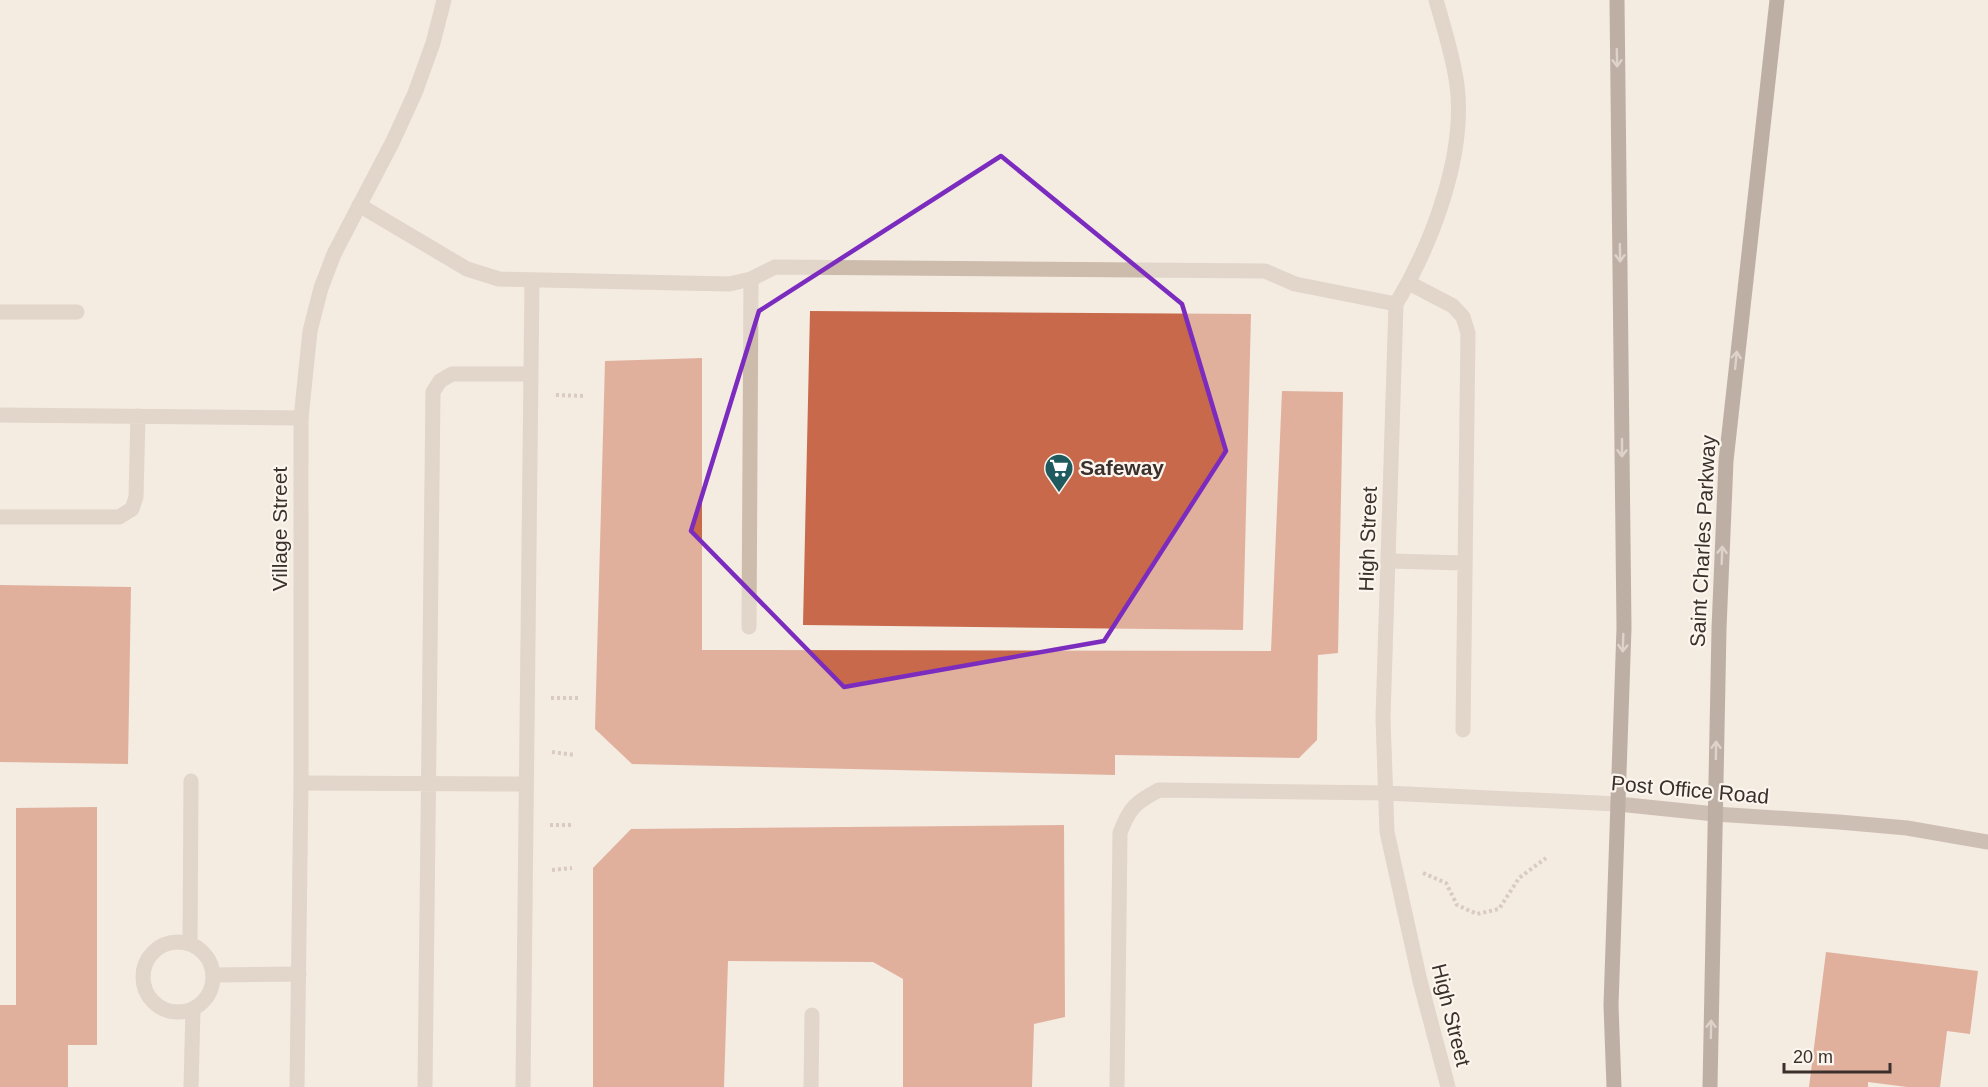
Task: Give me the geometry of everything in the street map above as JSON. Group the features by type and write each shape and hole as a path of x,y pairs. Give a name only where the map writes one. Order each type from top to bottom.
{"main road":[{"path":"1614,1087 1611,1005 1624,628 1617,0"},
{"name":"Saint Charles Parkway","path":"1710,1087 1715,814 1726,461 1777,0"}],"street":[{"name":"Village Street","path":"297,1087 302,418 310,331 321,288 334,254 416,93 433,43 444,0"},
{"path":"359,205 466,269 499,279 729,284 751,279 775,267 1265,271 1295,284 1396,304 1409,283 1439,208 1450,176 1458,129 1457,87 1450,50 1436,0"},
{"path":"749,627 751,279"},
{"path":"523,1087 532,281"},
{"path":"1409,283 1453,306 1463,317 1468,333 1463,730"},
{"name":"High Street","path":"1396,304 1383,718 1387,832 1420,981 1448,1087"},
{"path":"0,312 77,312"},
{"path":"425,1087 433,392 440,381 452,374 530,374"},
{"path":"0,415 302,418"},
{"path":"0,517 119,517 132,509 136,497 138,416"},
{"path":"1389,561 1465,563"},
{"path":"190,943 191,781"},
{"path":"301,783 526,784"},
{"name":"Post Office Road","path":"1117,1087 1120,833 1127,814 1140,800 1159,790 1386,793 1618,804 1715,814 1907,828 1988,842"},
{"path":"172,942 190,943 209,959 213,975 212,986 206,999 200,1006 183,1012 169,1012 157,1006 148,995 143,982 144,969 151,956 160,947 172,942"},
{"path":"213,975 299,974"},
{"path":"191,1087 193,1009"},
{"path":"811,1087 812,1015"}],"path":[{"path":"543,751 575,755"},
{"path":"541,825 573,825"},
{"path":"1422,873 1446,883 1457,905 1477,914 1499,909 1519,878 1546,858"}],"highlighted area":[{"path":"1001,156 1182,304 1226,451 1104,641 844,687 691,531 759,311"}],"building":[{"path":"810,311 1251,314 1243,630 803,625"},
{"path":"702,358 702,650 1271,651 1282,391 1343,392 1338,653 1318,655 1317,740 1299,758 1115,755 1115,775 632,764 595,729 605,361"},
{"path":"0,585 131,587 128,764 0,762"},
{"path":"97,807 97,1045 68,1045 68,1087 0,1087 0,1005 16,1005 16,808"},
{"path":"1064,825 1065,1017 1034,1024 1032,1087 903,1087 903,979 873,962 728,961 724,1087 593,1087 593,868 631,829"},
{"path":"1826,952 1978,971 1970,1034 1947,1031 1940,1087 1907,1087 1868,1082 1868,1087 1809,1087"}],"place":[{"name":"Safeway","path":"1059,494"}]}
